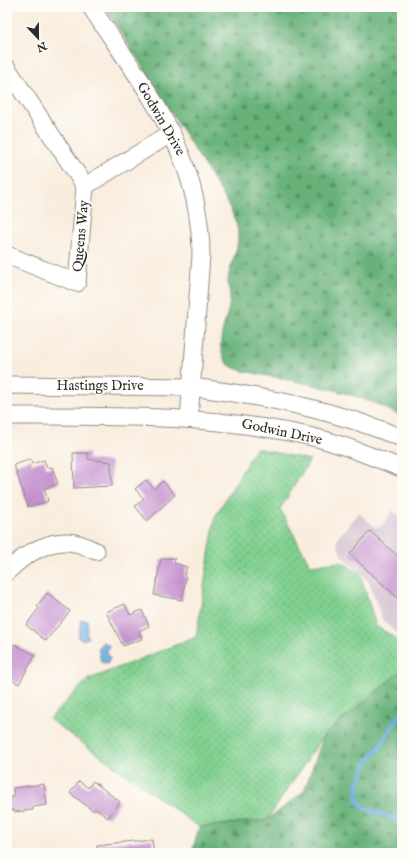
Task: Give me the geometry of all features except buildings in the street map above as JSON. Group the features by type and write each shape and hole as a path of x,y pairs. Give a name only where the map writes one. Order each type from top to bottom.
{"street":[{"name":"Godwin Drive","path":"91,7 158,108 172,133 186,165 197,202 201,231 201,256 189,419 240,423 319,438 402,468"},
{"name":"Queens Way","path":"7,68 85,186 77,283 7,255"},
{"name":"Queens Way","path":"85,186 172,133"},
{"name":"Hastings Drive","path":"7,385 192,387"},
{"name":"Godwin Drive","path":"192,387 292,403 329,412 402,438"},
{"path":"7,416 189,419"},
{"path":"7,572 29,554 45,546 59,542 78,543 96,551"}],"shaded area":[{"path":"392,510 402,519 402,638 383,621 369,582 341,555 337,543 338,537 359,513 375,527 380,527 389,517"}],"green space":[{"path":"105,7 402,7 402,417 384,407 345,393 243,371 232,367 226,362 222,353 221,337 230,297 228,276 238,241 238,230 235,219 223,195"},
{"path":"256,448 310,460 280,509 310,565 342,562 360,574 376,626 402,642 402,670 324,735 267,820 199,827 49,719 87,680 196,637 215,517"},
{"path":"402,670 402,853 192,853 199,827 267,820 304,791 324,735"}],"water":[{"path":"81,620 87,620 88,638 83,640 78,638"},
{"path":"103,642 109,645 107,652 110,658 107,663 101,662 98,647"}],"waterway":[{"path":"402,715 397,718 379,748 368,760 357,787 358,801 364,808 398,819 402,825"}]}
